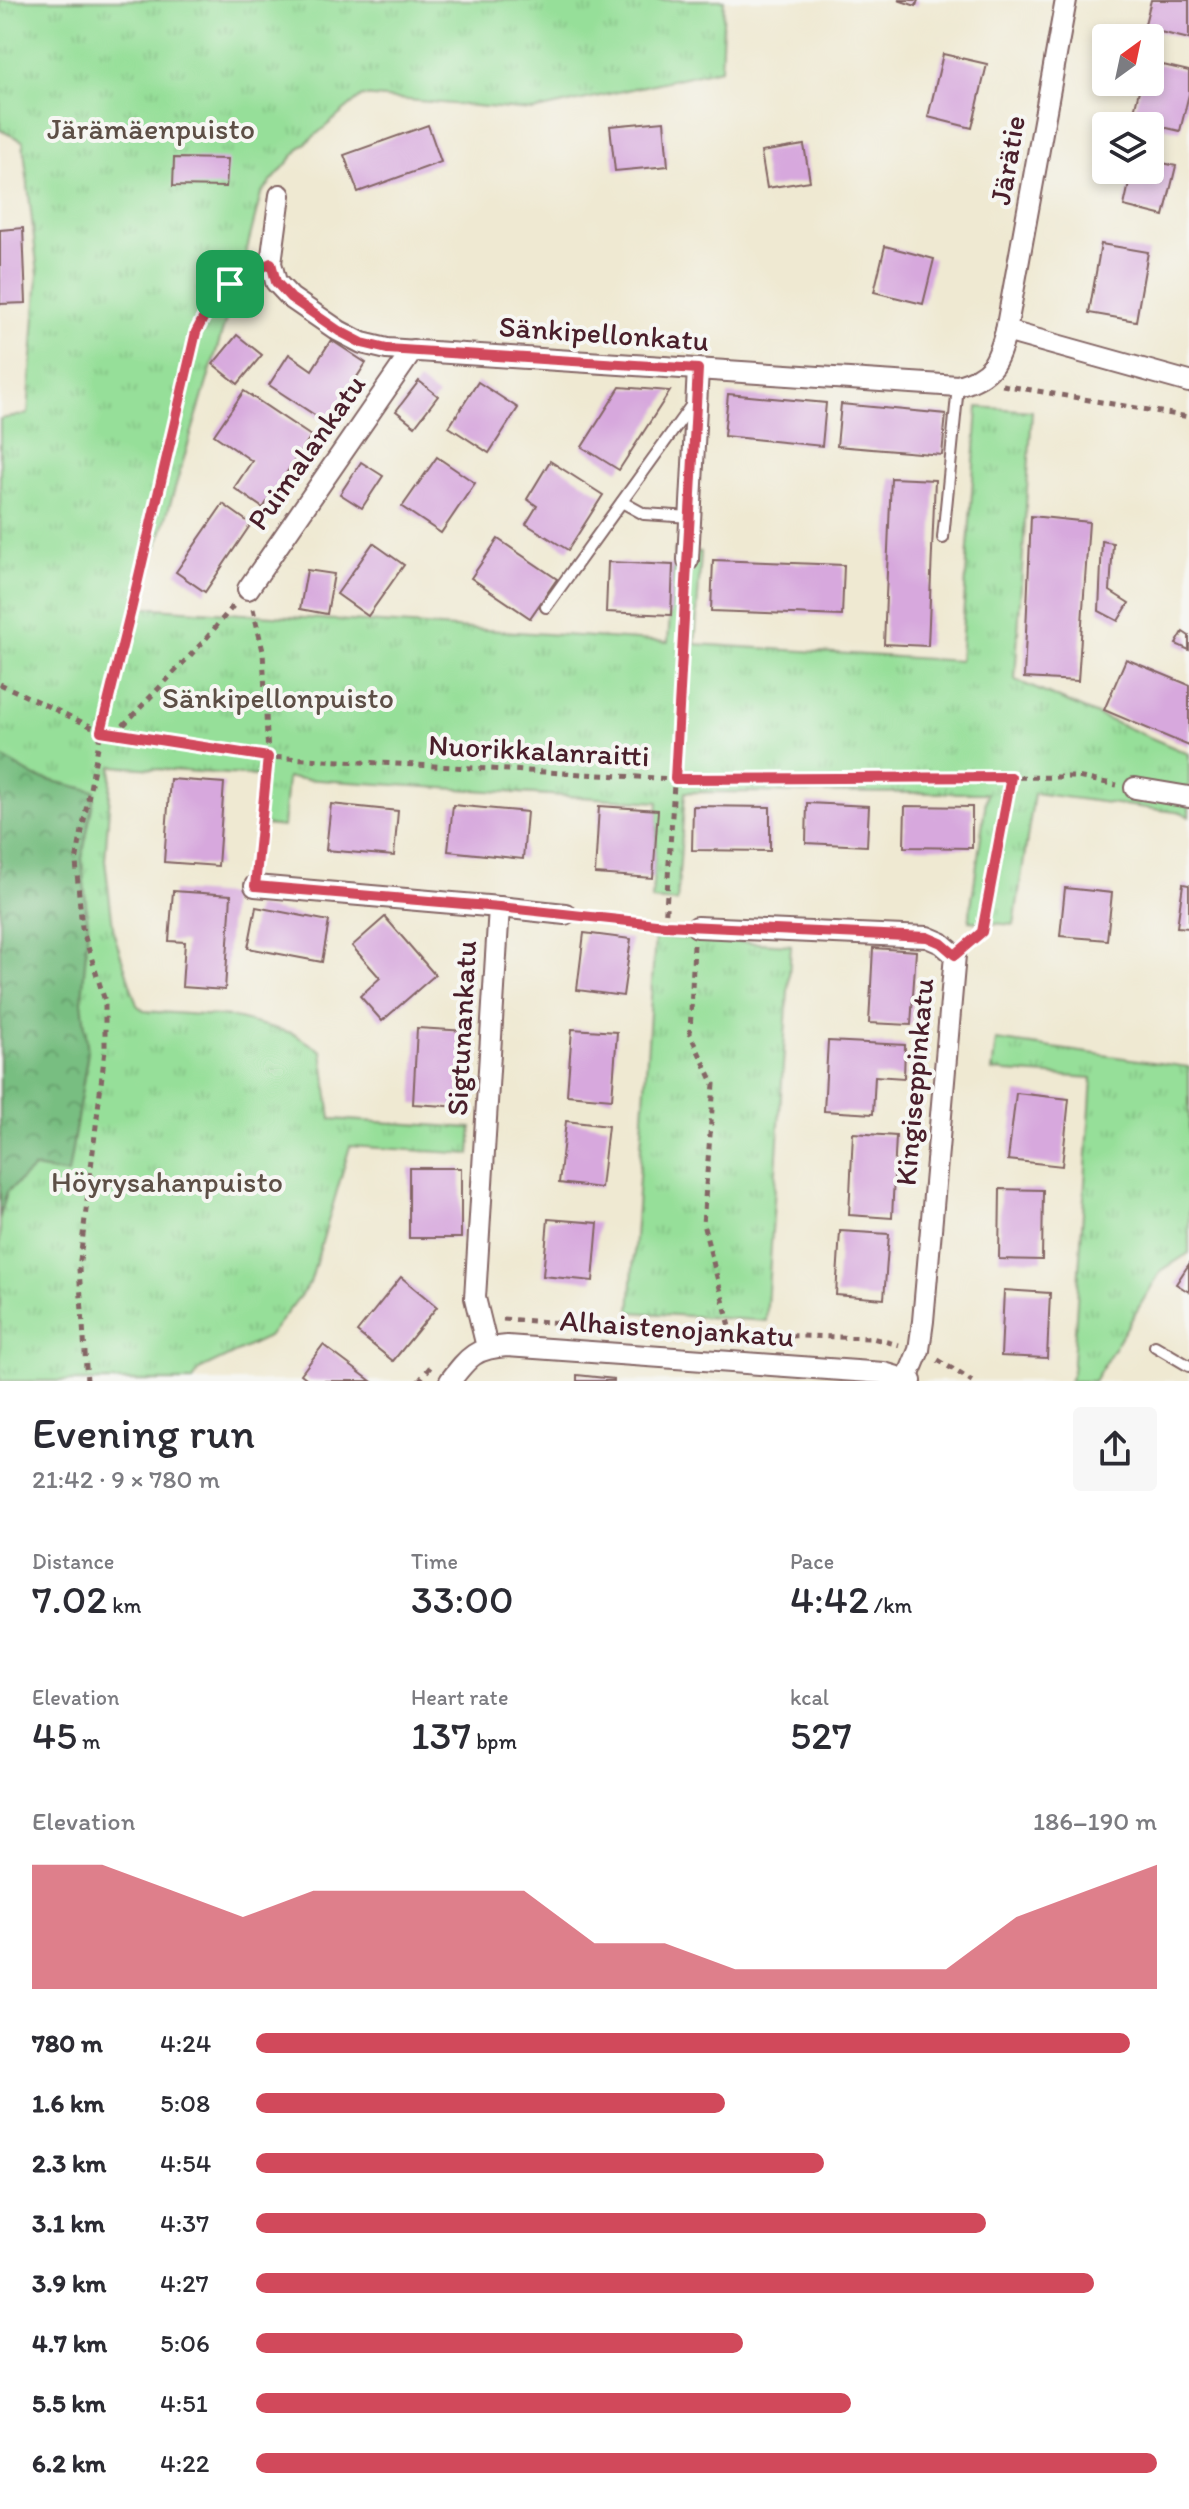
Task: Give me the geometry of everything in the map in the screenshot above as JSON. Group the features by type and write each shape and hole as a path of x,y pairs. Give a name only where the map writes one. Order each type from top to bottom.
{"street":[{"name":"Järätie","path":"1006,331 1066,0"},
{"path":"271,263 280,195"},
{"name":"Sänkipellonkatu","path":"271,263 276,282 291,298 339,331 362,343 387,349 968,383"},
{"path":"968,383 993,368 1006,331 1189,382"},
{"name":"Puimalankatu","path":"248,589 413,350"},
{"path":"688,560 698,369"},
{"path":"1135,788 1189,797"},
{"name":"Sigtunankatu","path":"255,886 499,907 475,1298 487,1347"},
{"path":"499,907 565,914"},
{"name":"Kingiseppinkatu","path":"697,927 927,937 941,943 955,955 923,1321 919,1350 909,1380"},
{"path":"450,1381 470,1358 487,1347"},
{"name":"Alhaistenojankatu","path":"487,1347 868,1372 909,1380"}],"lane":[{"path":"943,538 968,383"},
{"path":"546,607 697,398"},
{"path":"622,502 644,514 691,517"},
{"path":"1155,1346 1189,1366"}],"path":[{"path":"87,1381 79,1269 105,1050 105,1001 82,928 76,862 101,731 196,332 206,313 230,284 271,263"},
{"path":"968,383 1189,417"},
{"path":"665,925 688,560"},
{"path":"115,734 204,641 248,589"},
{"path":"248,589 263,651 268,757 255,886"},
{"name":"Nuorikkalanraitti","path":"0,684 101,731 268,757 675,779 1077,777 1135,788"},
{"path":"955,955 982,932 1011,777"},
{"path":"565,914 697,927 693,948 690,1034 714,1084 703,1224 732,1334"}],"green space":[{"path":"0,0 724,0 721,69 533,111 362,96 300,148 261,194 245,257 251,288 230,306 139,607 668,642 675,550 701,552 695,644 960,661 978,407 1032,411 1015,680 1189,754 1189,817 1183,813 1034,793 1014,925 969,921 987,793 685,792 677,902 652,900 658,802 287,778 283,827 256,824 258,776 112,766 105,860 114,934 137,1005 144,1011 231,1017 292,1033 322,1051 331,1119 472,1128 470,1154 350,1146 310,1283 268,1337 199,1370 193,1381 0,1381 0,419 28,414 38,274 23,141 0,130"},
{"path":"0,756 36,777 95,791 82,859 88,925 82,1001 88,1052 68,1174 34,1168 7,1192 0,1217"},
{"path":"655,937 791,945 766,1321 630,1312"},
{"path":"996,1040 1189,1067 1189,1253 1161,1271 1094,1381 1069,1381 1072,1375 1092,1078 992,1071"}],"building":[{"path":"898,0 918,0 916,6"},
{"path":"1151,0 1189,0 1189,39 1164,33 1164,24 1145,24"},
{"path":"943,54 987,64 972,128 928,117"},
{"path":"1164,65 1189,71 1189,94 1180,131 1164,127 1164,112 1134,112 1138,96 1164,96"},
{"path":"664,121 668,166 615,171 610,126"},
{"path":"428,125 441,162 358,192 344,155"},
{"path":"804,145 810,181 767,188 761,152"},
{"path":"174,158 228,159 226,187 173,186"},
{"path":"1164,163 1176,166 1164,216 1124,206 1129,184 1164,184"},
{"path":"23,228 26,303 0,304 0,230"},
{"path":"1101,244 1148,252 1136,321 1089,313"},
{"path":"885,246 934,259 923,304 874,292"},
{"path":"237,335 262,355 238,384 213,364"},
{"path":"331,340 366,363 327,423 269,385 289,354 312,370"},
{"path":"419,381 438,396 415,426 396,411"},
{"path":"478,382 518,408 489,453 449,427"},
{"path":"620,387 670,391 619,470 582,447"},
{"path":"244,391 311,436 263,508 234,488 252,461 214,435"},
{"path":"728,394 826,403 822,446 724,436"},
{"path":"841,404 946,414 942,455 837,446"},
{"path":"437,457 475,483 441,533 402,507"},
{"path":"550,461 603,495 568,550 526,524 537,506 527,499"},
{"path":"361,462 383,476 362,508 340,494"},
{"path":"891,478 935,480 928,646 884,644"},
{"path":"223,504 251,524 205,592 176,572"},
{"path":"1031,516 1089,522 1078,681 1024,678"},
{"path":"498,539 557,579 530,618 471,578"},
{"path":"1102,541 1113,543 1110,591 1129,603 1118,621 1099,611"},
{"path":"373,543 404,565 368,616 337,594"},
{"path":"713,560 844,565 842,616 711,611"},
{"path":"608,562 673,565 671,615 606,612"},
{"path":"307,570 334,574 327,614 300,609"},
{"path":"1183,632 1189,636 1189,650 1176,644"},
{"path":"1126,659 1189,685 1189,746 1104,710"},
{"path":"170,779 224,783 218,866 164,862"},
{"path":"807,803 869,806 867,846 806,843"},
{"path":"331,804 398,811 394,856 326,850"},
{"path":"453,805 527,812 523,859 448,851"},
{"path":"599,806 658,810 653,878 595,874"},
{"path":"693,806 770,807 770,851 692,850"},
{"path":"905,806 972,807 972,848 904,847"},
{"path":"1183,884 1189,885 1189,928 1177,927"},
{"path":"1065,888 1112,893 1107,940 1060,936"},
{"path":"173,891 231,895 225,990 182,987 185,942 169,941"},
{"path":"256,907 329,921 322,962 248,948"},
{"path":"385,917 435,975 382,1021 360,996 380,978 352,946"},
{"path":"584,933 631,939 623,996 577,990"},
{"path":"873,948 916,951 911,1025 869,1023"},
{"path":"417,1028 467,1031 463,1107 413,1104"},
{"path":"572,1029 617,1032 612,1099 567,1095"},
{"path":"828,1041 905,1045 904,1078 875,1076 873,1114 824,1111"},
{"path":"1016,1093 1069,1099 1062,1166 1008,1160"},
{"path":"566,1121 608,1126 601,1188 559,1183"},
{"path":"853,1133 896,1136 892,1218 849,1215"},
{"path":"409,1168 461,1168 461,1238 409,1238"},
{"path":"1000,1189 1043,1190 1042,1260 999,1259"},
{"path":"548,1219 598,1223 593,1281 543,1276"},
{"path":"840,1231 889,1234 884,1299 836,1295"},
{"path":"1189,1264 1189,1292 1176,1284"},
{"path":"401,1277 437,1307 393,1361 357,1332"},
{"path":"1004,1290 1050,1293 1047,1358 1001,1356"},
{"path":"323,1345 371,1381 310,1381 301,1374"},
{"path":"577,1375 614,1379 614,1381 577,1381"}],"route":[{"path":"271,263 276,282 291,298 339,331 362,343 387,349 698,369 675,779 1011,777 982,932 955,955 941,943 927,937 665,925 255,886 268,757 101,731 196,332 206,313 230,284 271,263"}],"park label":[{"name":"Järämäenpuisto","path":"151,128"},
{"name":"Sänkipellonpuisto","path":"278,697"},
{"name":"Höyrysahanpuisto","path":"167,1181"}]}
